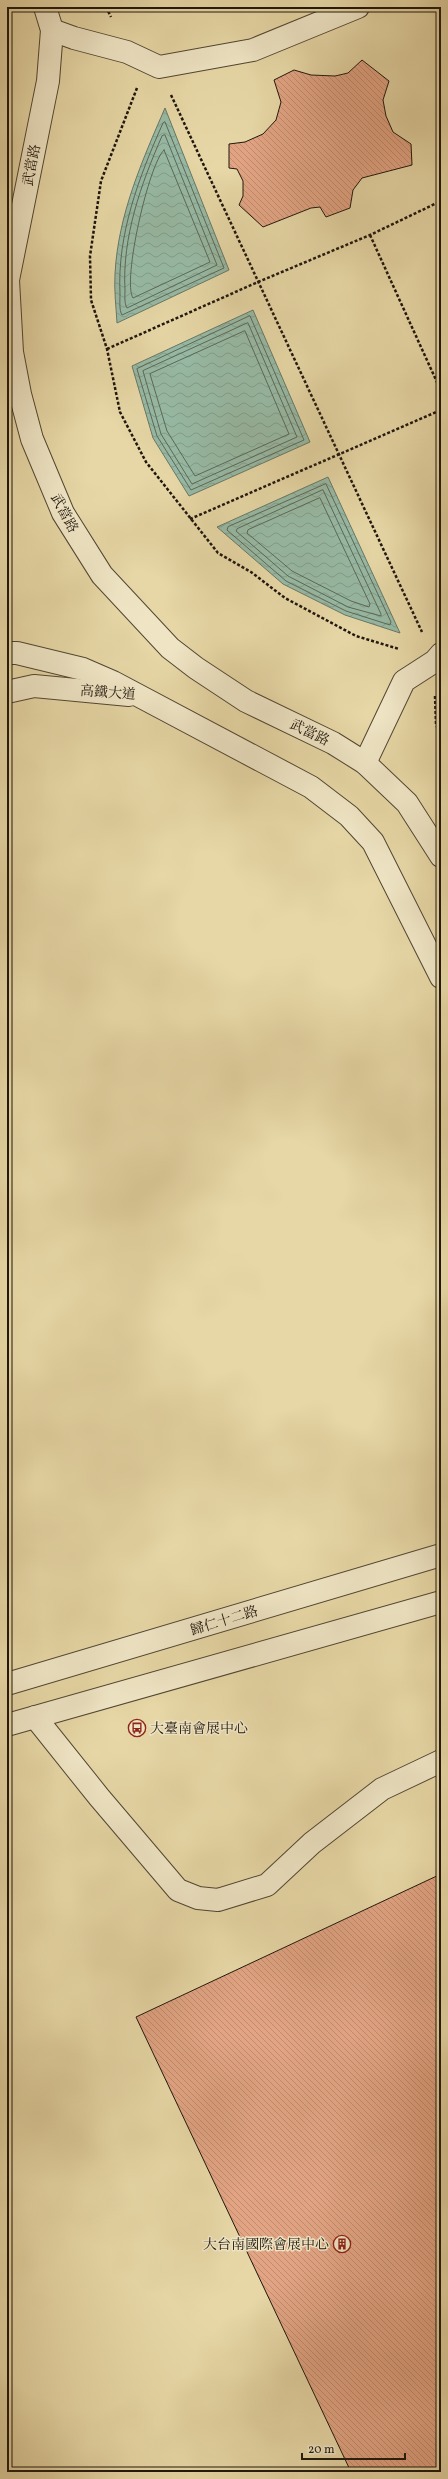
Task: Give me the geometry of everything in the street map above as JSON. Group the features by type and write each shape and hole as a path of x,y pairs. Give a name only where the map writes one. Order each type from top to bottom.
{"street":[{"name":"武當路","path":"46,7 52,30 48,81 8,281 12,352 20,394 32,439 63,513 102,575 170,648 196,668 246,701 333,743 365,763 407,803 441,856"},
{"path":"52,30 74,38 127,52 159,67 253,50 358,7"},
{"name":"高鐵大道","path":"7,653 18,653 83,669 142,696"},
{"path":"365,763 404,681 438,657"},
{"name":"高鐵大道","path":"7,692 34,686 142,696"},
{"path":"142,696 311,787 349,816 373,842 441,977"},
{"name":"歸仁十二路","path":"7,1684 441,1555"},
{"path":"7,1725 441,1602"},
{"path":"35,1717 99,1797 178,1890 198,1898 218,1900 267,1885 312,1843 382,1789 441,1762"}],"path":[{"path":"139,83 101,181 90,256 91,300 107,349 120,412 146,462 218,553 251,572 285,598 356,636 438,657"},
{"path":"168,89 338,455 438,657 436,724 441,739"},
{"path":"107,349 258,282 370,235 441,201"},
{"path":"370,235 441,391"},
{"path":"190,519 441,410"}],"water":[{"path":"165,108 229,270 117,323 115,274 121,231 132,189"},
{"path":"253,310 310,442 189,496 153,438 132,366"},
{"path":"328,477 400,633 345,615 283,584 217,527"}],"building":[{"path":"362,60 389,81 383,100 386,116 393,132 411,144 412,165 362,178 353,190 350,208 326,217 320,207 311,208 263,227 239,205 243,196 243,181 237,169 229,168 229,144 245,142 263,134 276,120 281,102 274,80 294,70 311,75 335,76 348,73"},
{"name":"大台南國際會展中心","path":"441,1874 441,2472 351,2472 136,2017"}],"place":[{"name":"大臺南會展中心","path":"137,1728"},
{"name":"大台南國際會展中心","path":"342,2244"}]}
